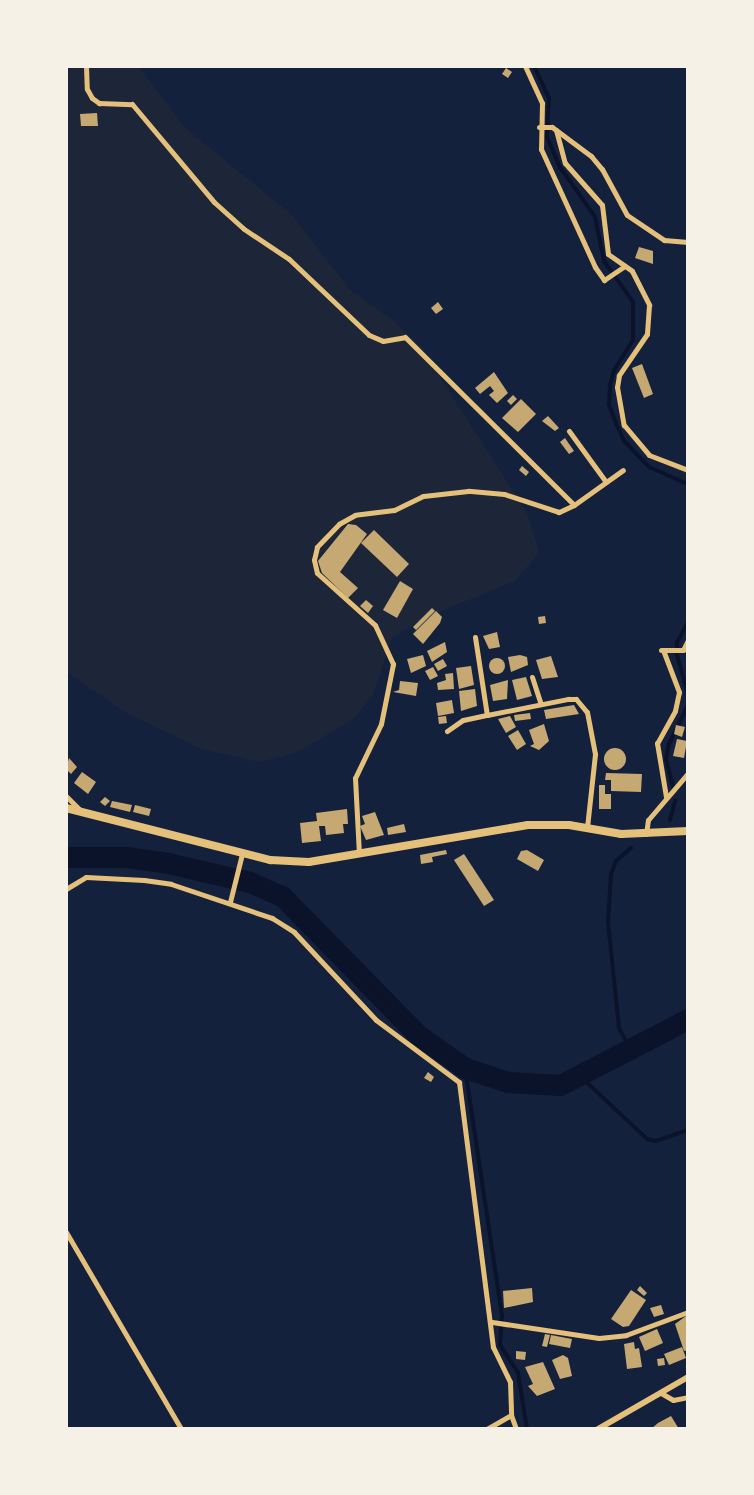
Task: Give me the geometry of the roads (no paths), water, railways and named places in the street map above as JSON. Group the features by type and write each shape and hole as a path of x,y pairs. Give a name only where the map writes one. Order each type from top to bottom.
{"main road":[{"path":"66,808 242,854 309,862 528,825 646,834 688,831"}],"street":[{"path":"86,66 87,89 92,98 99,103 132,104 221,209 289,259 369,335 383,341 405,337 574,505"},
{"path":"525,66 542,103 539,127 541,149 595,267 604,280 623,268"},
{"path":"539,127 554,128 602,169 627,215 664,240 688,242"},
{"path":"554,128 565,163 602,205 608,254 623,268 632,271 642,290 650,320 641,347 619,375 617,387 624,425 650,455 688,470"},
{"path":"569,431 606,482"},
{"path":"359,854 355,777 381,724 393,664 375,625 317,573 317,547 339,524 355,515 394,510 423,496 468,491 504,494 559,512 574,505 623,470"},
{"path":"475,637 487,715"},
{"path":"666,797 657,743 675,711 679,692 664,650 683,650 688,640"},
{"path":"532,677 541,704"},
{"path":"447,732 463,720 576,699 590,721 595,754 586,828"},
{"path":"646,834 648,820 688,773"},
{"path":"66,796 82,812"},
{"path":"230,902 242,854"},
{"path":"66,889 86,877 120,877 171,884 272,918 294,932 376,1020 459,1082 494,1347 510,1382 510,1415 516,1429"},
{"path":"66,1232 181,1429"},
{"path":"492,1322 599,1338 626,1335 688,1312"},
{"path":"598,1429 688,1377"},
{"path":"661,1393 673,1400 688,1397"},
{"path":"487,1429 510,1415"}],"waterway":[{"path":"534,66 549,98 547,137 560,167 595,217 604,261 633,302 633,340 614,370 610,385 609,405 624,441 649,467 688,484"},
{"path":"688,622 677,643 677,655 688,694"},
{"path":"673,787 666,759 669,744 688,705"},
{"path":"670,820 675,801"},
{"path":"630,1048 619,1028 608,922 611,874 616,861 631,848"},
{"path":"66,857 126,857 168,863 250,882 282,896 417,1034 465,1068 508,1082 560,1085 688,1019"},
{"path":"465,1068 502,1316 500,1345 518,1373 527,1429"},
{"path":"581,1077 647,1139 656,1141 688,1130"}]}
